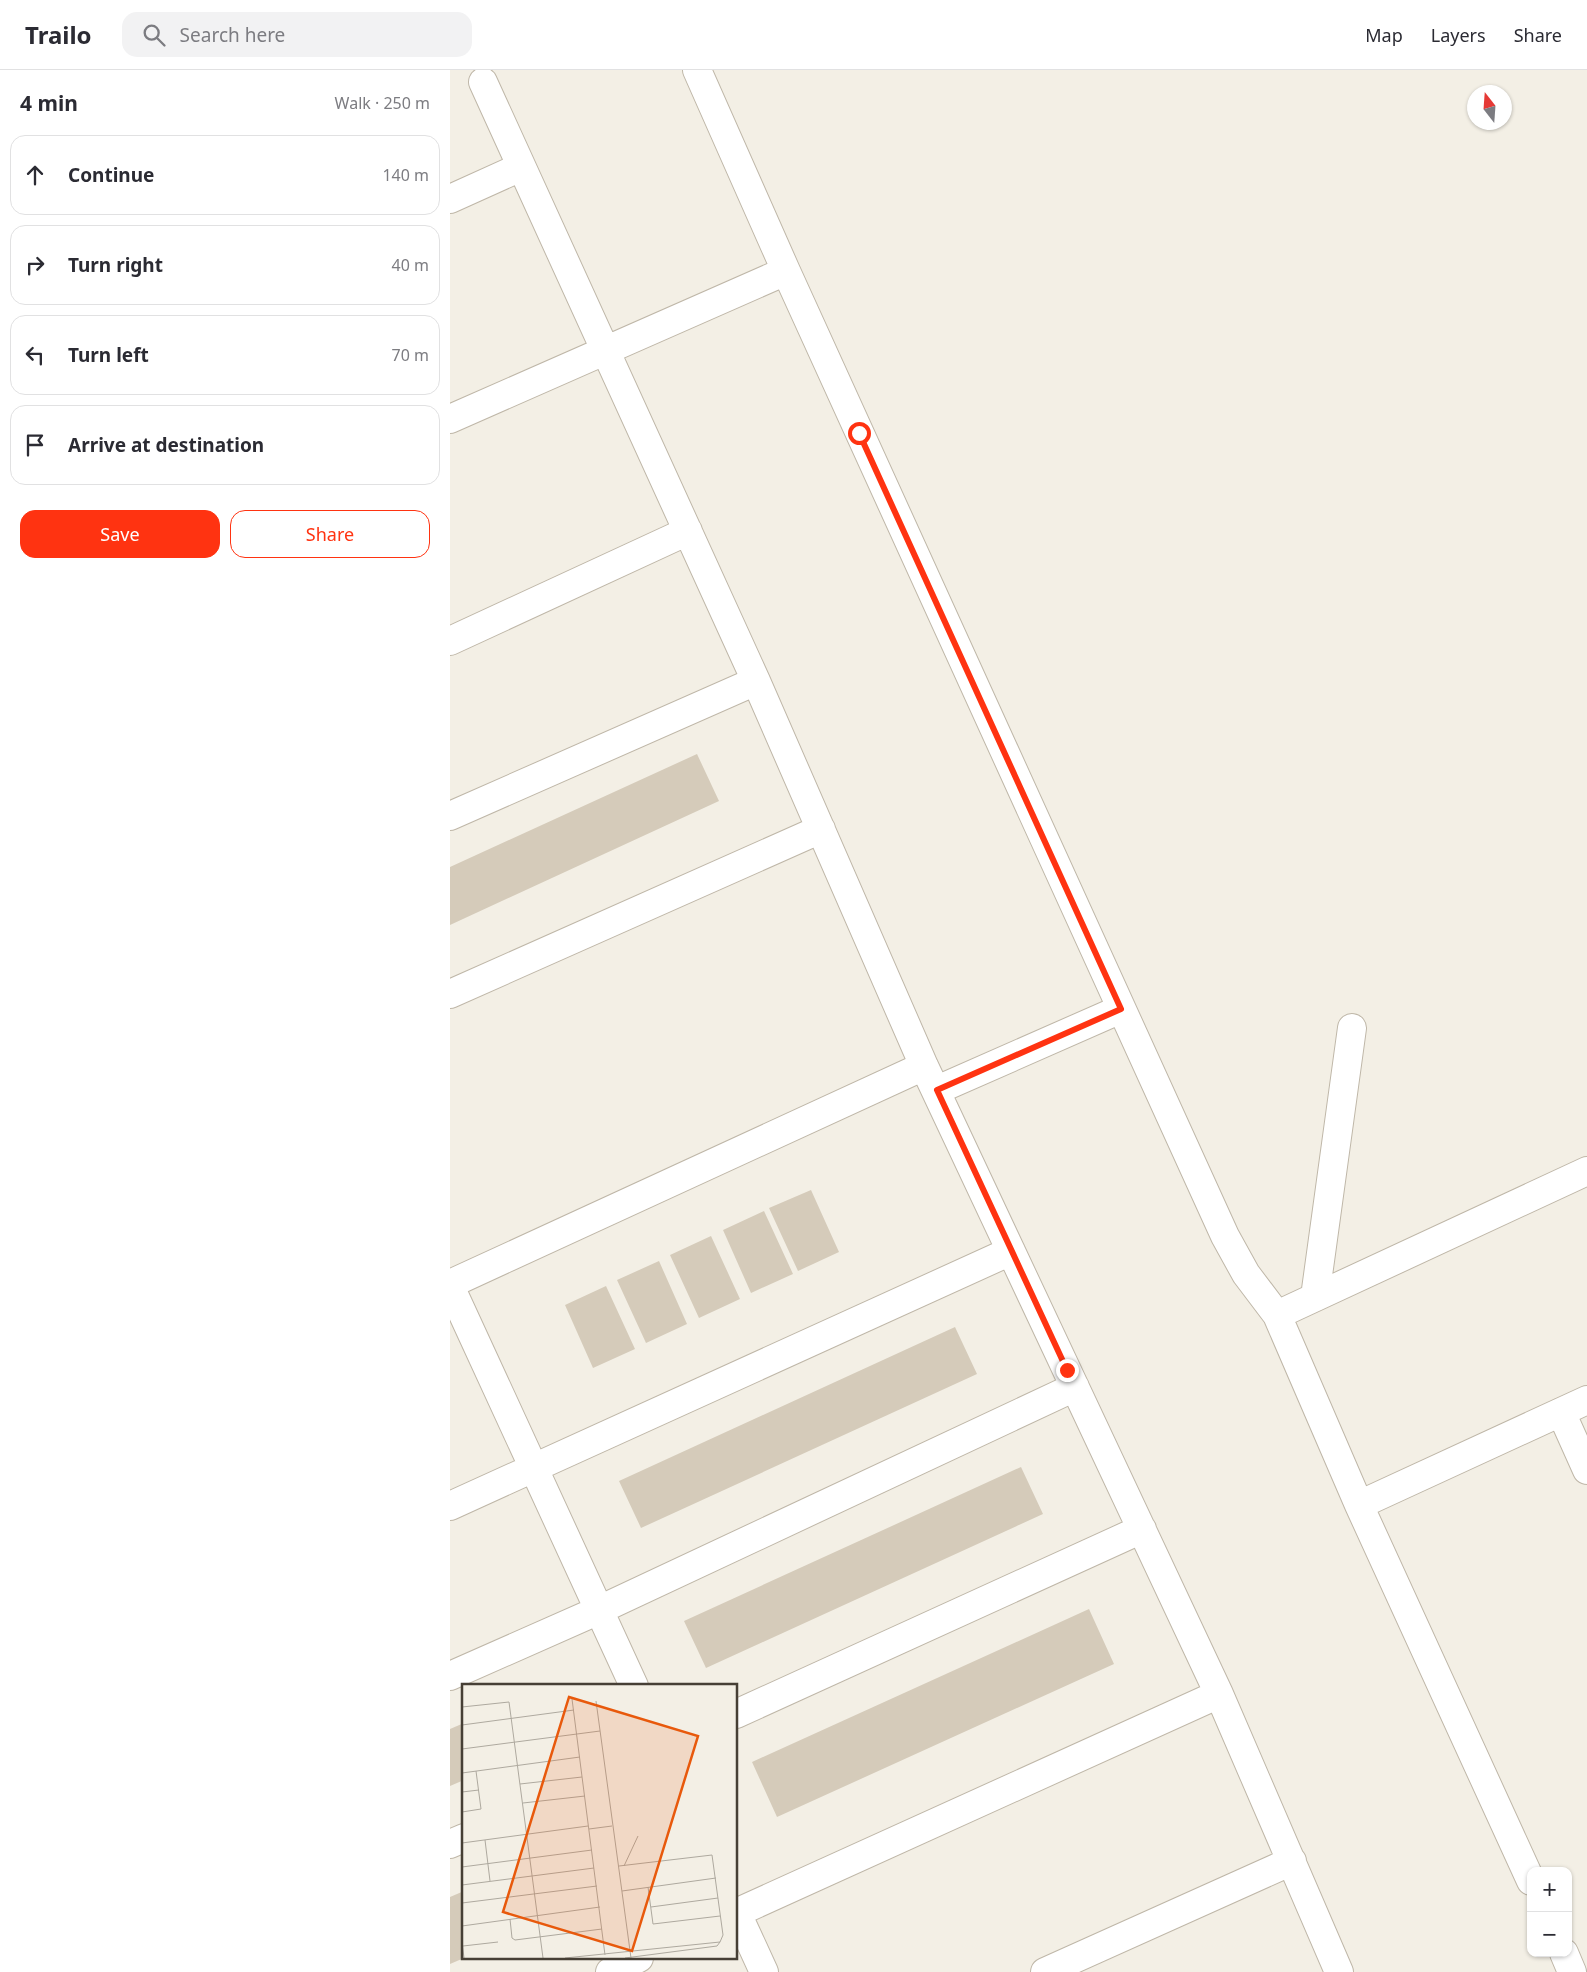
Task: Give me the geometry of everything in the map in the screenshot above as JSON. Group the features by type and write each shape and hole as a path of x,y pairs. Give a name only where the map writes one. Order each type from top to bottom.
{"street":[{"path":"697,70 786,271 1225,1236 1246,1274 1278,1315 1360,1505 1527,1872"},
{"path":"483,82 606,348 756,681 924,1066 937,1090 1219,1694 1339,1972"},
{"path":"450,199 521,167"},
{"path":"450,419 606,348 786,271"},
{"path":"450,641 688,531"},
{"path":"450,816 756,681"},
{"path":"450,994 821,829"},
{"path":"937,1090 1121,1009"},
{"path":"1315,1297 1352,1028"},
{"path":"633,1684 450,1285 924,1066"},
{"path":"1278,1315 1587,1171"},
{"path":"450,1506 1011,1251"},
{"path":"450,1676 598,1611 1075,1387"},
{"path":"1360,1505 1587,1400"},
{"path":"1561,1412 1587,1470"},
{"path":"738,1713 1142,1529"},
{"path":"738,1911 1219,1694"},
{"path":"450,1844 462,1839"},
{"path":"1045,1972 1292,1861"},
{"path":"738,1916 764,1972"},
{"path":"1566,1957 1572,1972"},
{"path":"610,1972 635,1960"}],"building":[{"path":"697,754 719,801 450,925 450,867"},
{"path":"811,1190 839,1252 798,1271 769,1208"},
{"path":"764,1211 793,1274 751,1293 723,1230"},
{"path":"711,1236 740,1299 699,1318 670,1255"},
{"path":"659,1261 687,1324 646,1343 617,1280"},
{"path":"606,1286 635,1349 593,1368 565,1305"},
{"path":"955,1327 977,1374 641,1528 619,1481"},
{"path":"1021,1467 1043,1514 706,1668 684,1621"},
{"path":"1089,1609 1114,1664 777,1817 752,1762"},
{"path":"462,1724 462,1781 450,1786 450,1729"},
{"path":"462,1892 462,1959 450,1964 450,1897"}],"route":[{"path":"859,433 1121,1009 937,1090 1067,1370"}]}
